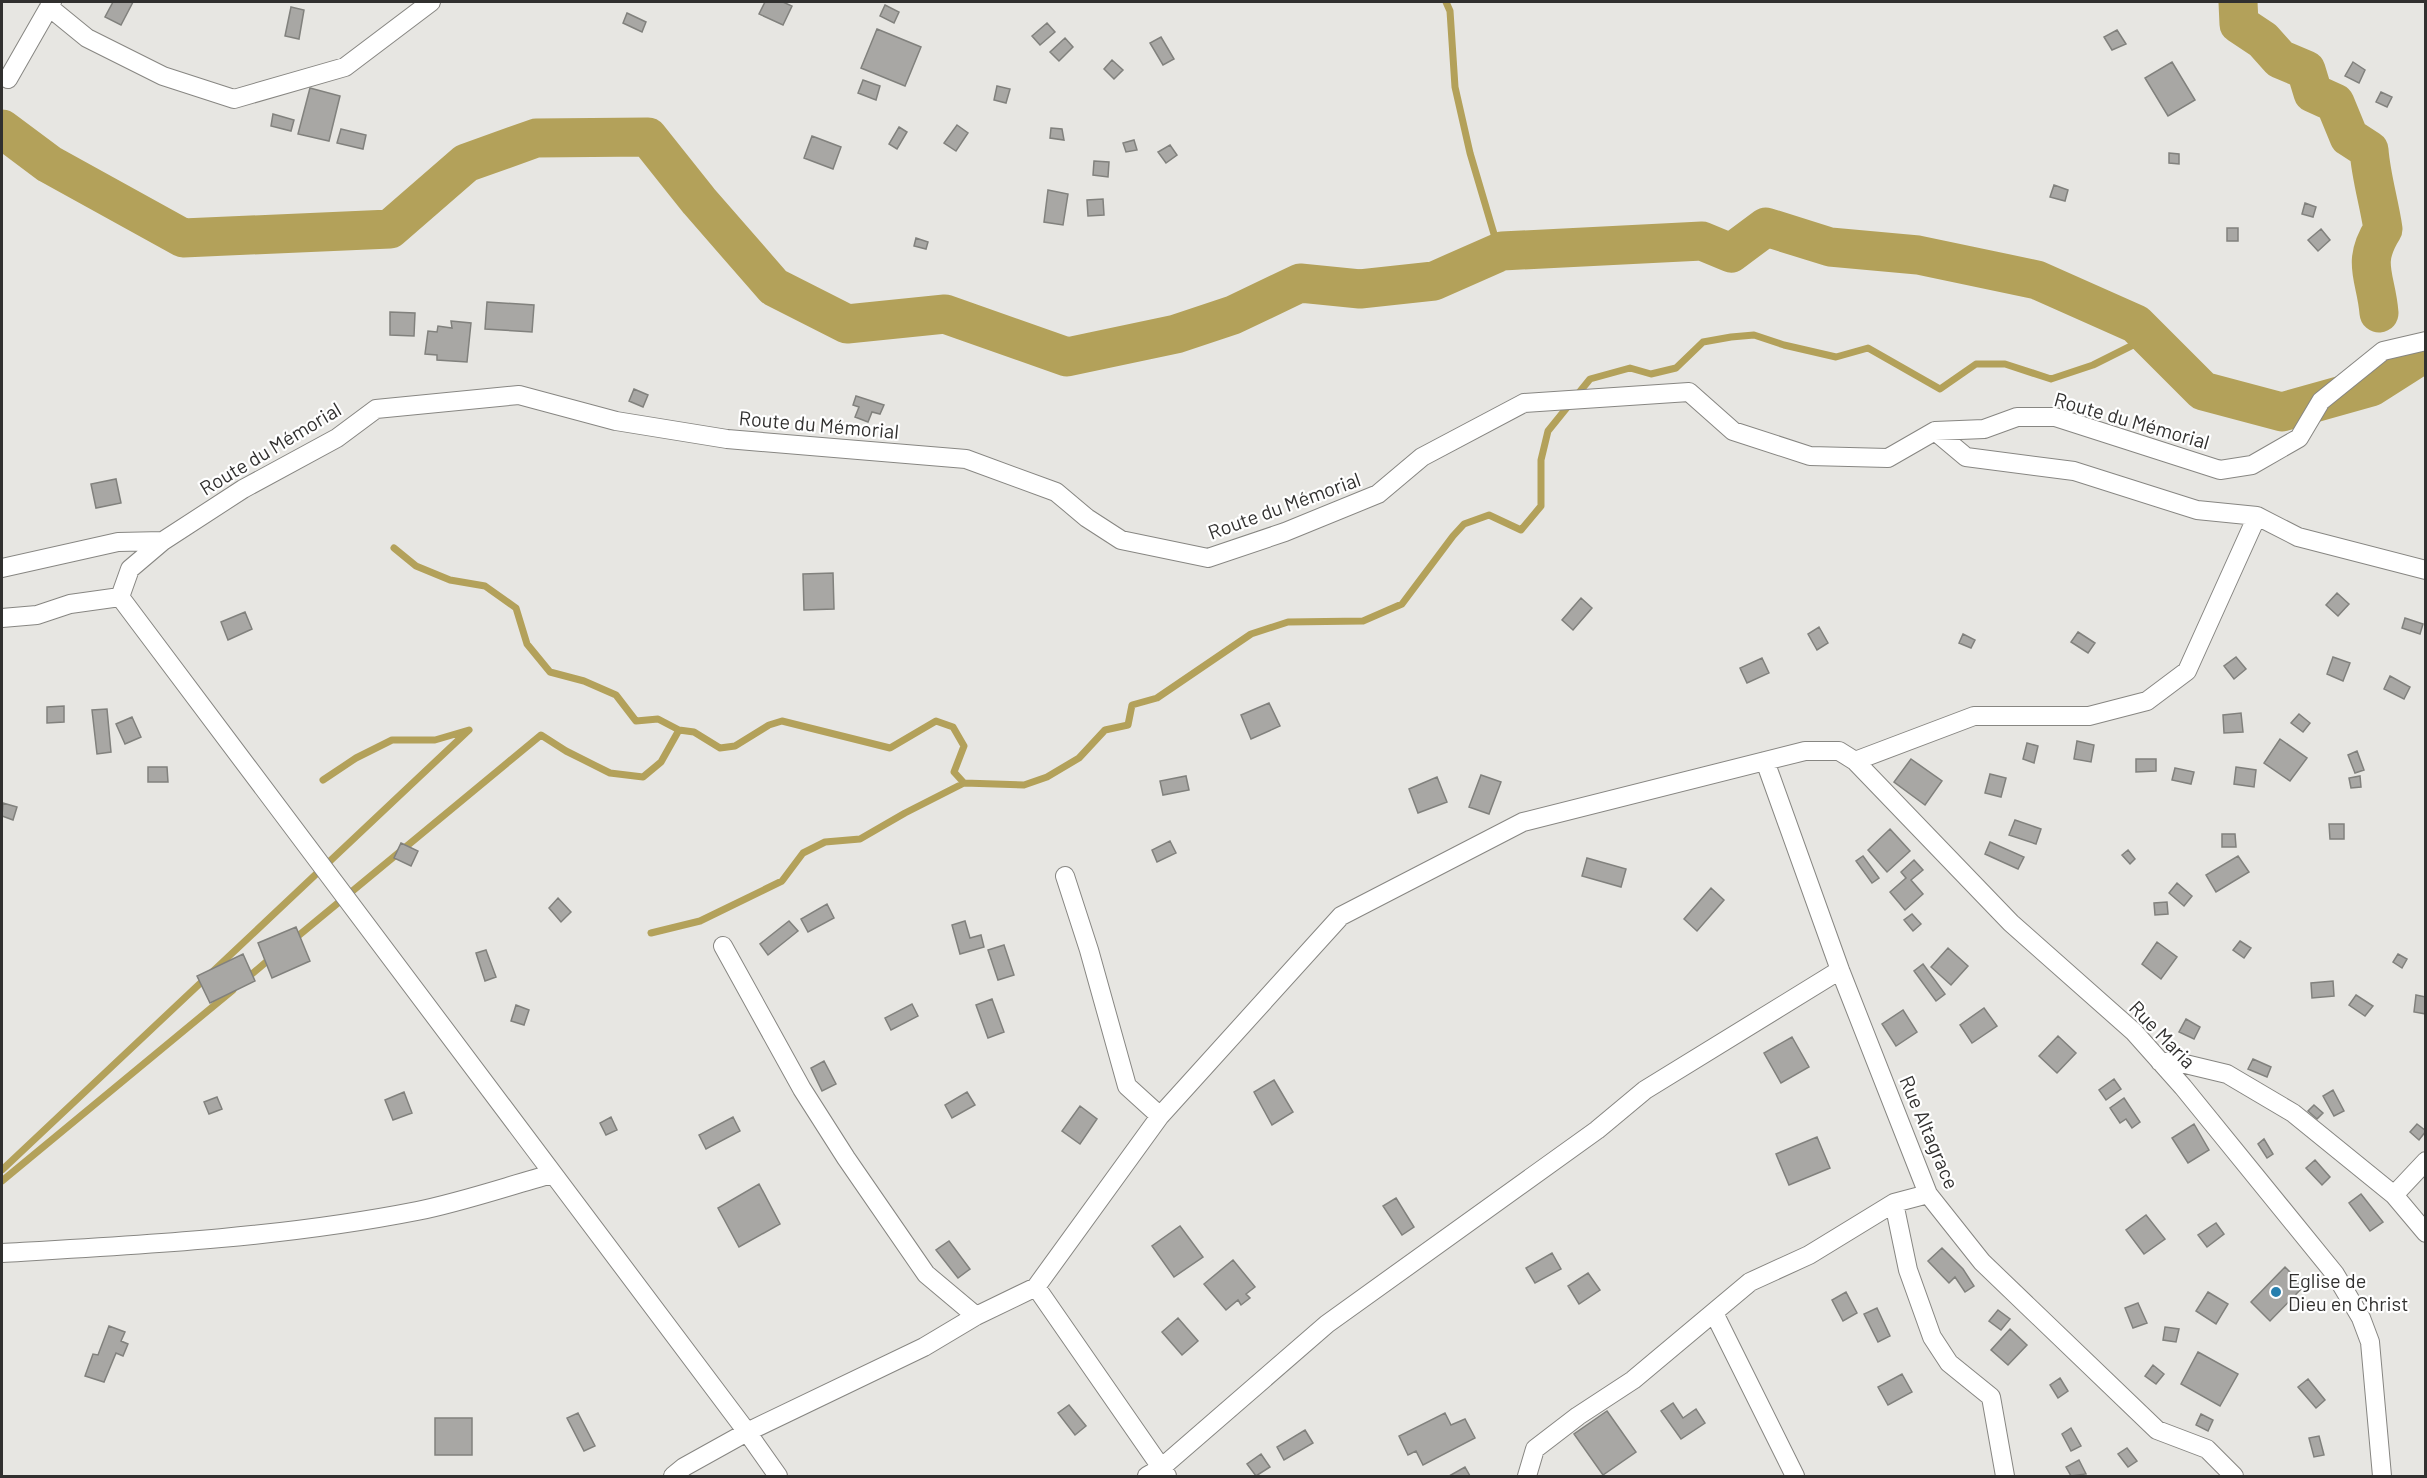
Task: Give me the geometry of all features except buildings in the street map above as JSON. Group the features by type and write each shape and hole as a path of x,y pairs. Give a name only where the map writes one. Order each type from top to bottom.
{"street":[{"path":"8,79 50,4 87,38 163,76 234,99 345,67 431,2"},
{"name":"Route du Mémorial","path":"120,597 130,569 163,541 243,489 337,438 376,409 519,395 616,421 727,439 966,459 1056,492 1087,518 1121,540 1208,558 1285,532 1378,494 1422,457 1524,403 1689,392 1733,431 1810,456 1888,459 1935,431 1984,429 2017,417 2055,417 2220,470 2252,465 2299,438 2321,401 2383,351 2426,341"},
{"path":"1935,431 1966,457 2074,471 2197,510 2257,516 2298,537 2426,570"},
{"path":"1855,761 1974,716 2089,716 2147,701 2187,671 2257,516"},
{"path":"2,568 118,542 163,541"},
{"path":"2,618 37,615 70,604 120,597 778,1476"},
{"name":"Rue Maria","path":"1036,1287 1160,1116 1341,916 1523,822 1805,751 1839,751 1855,761 2011,923 2134,1032 2335,1274 2361,1318 2370,1342 2382,1476"},
{"name":"Rue Altagrace","path":"1764,761 1840,970 1928,1194 1982,1262 2157,1430 2207,1449 2234,1476"},
{"path":"1065,876 1089,950 1127,1086 1160,1116"},
{"path":"723,946 802,1089 846,1158 926,1274 976,1316"},
{"path":"673,1476 684,1467 747,1432 924,1347 976,1316 1036,1287 1158,1474 1328,1324 1597,1130 1645,1090 1840,970"},
{"path":"2160,1062 2177,1062 2227,1074 2293,1113 2394,1195 2426,1233"},
{"path":"2394,1195 2426,1161"},
{"path":"2,1253 187,1241 306,1228 419,1211 552,1174"},
{"path":"1527,1476 1535,1449 1578,1416 1633,1380 1750,1282 1809,1255 1894,1203 1928,1194"},
{"path":"1894,1203 1908,1270 1932,1337 1949,1363 1990,1397 2006,1476"},
{"path":"1714,1313 1795,1476"}],"waterway":[{"path":"1446,2 1450,11 1455,87 1470,153 1494,234 1502,251"},
{"path":"2238,2 2239,24 2263,40 2280,59 2306,70 2313,93 2335,103 2349,137 2369,150 2383,229 2376,241 2371,261 2379,313"},
{"path":"2,129 49,164 183,238 390,229 466,163 536,138 648,137 699,201 774,287 847,324 945,314 1067,357 1176,334 1233,315 1300,283 1360,289 1434,281 1502,251 1702,241 1731,253 1766,227 1830,247 1918,255 2037,280 2136,324 2203,391 2282,412 2371,387 2426,352"},
{"path":"292,941 541,735 566,751 610,773 643,777 661,762 679,730 694,732 720,748 735,746 769,725 782,721 890,748 936,721 953,727 964,746 954,772 964,783 1024,785 1047,777 1079,758 1105,730 1128,725 1132,705 1157,698 1251,634 1288,622 1363,621 1402,604 1464,524 1489,515 1521,530 1541,506 1541,460 1548,431 1590,379 1630,368 1651,374 1676,368 1703,342 1754,335 1784,345 1836,357 1868,348 1940,389 1976,364 2005,364 2051,379 2093,365 2149,337"},
{"path":"394,548 416,566 450,580 485,586 516,608 527,644 550,672 584,681 616,695 636,721 658,719 679,730"},
{"path":"2,1170 469,730 435,740 392,740 356,758 323,780"},
{"path":"651,933 700,921 782,881 803,853 825,842 860,839 964,783"},
{"path":"246,979 272,957"},
{"path":"2,1181 233,990"}],"place":[{"name":"Eglise de Dieu en Christ","path":"2276,1292"}]}
